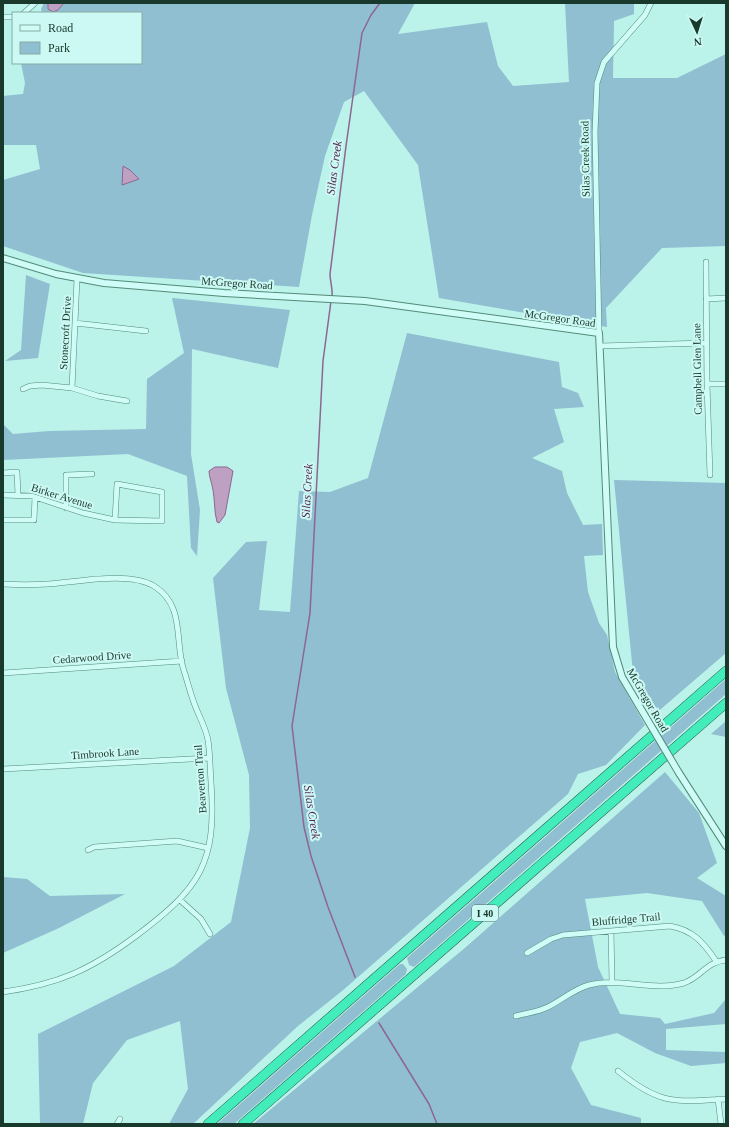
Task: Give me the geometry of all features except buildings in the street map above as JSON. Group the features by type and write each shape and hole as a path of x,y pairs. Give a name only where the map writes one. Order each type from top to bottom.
{"highway":[{"name":"I 40","path":"208,1124 726,671"},
{"name":"I 40","path":"243,1124 726,703"}],"street":[{"path":"25,12 35,3"},
{"name":"Silas Creek Road","path":"600,333 594,132 597,83 604,62 645,15 651,3"},
{"name":"McGregor Road","path":"3,258 77,279 104,283 209,292 365,301 600,333 614,647 622,677 679,773 726,846"},
{"name":"Campbell Glen Lane","path":"706,262 706,342 710,475"},
{"name":"Stonecroft Drive","path":"72,388 77,279"},
{"path":"706,299 726,298"},
{"path":"75,323 146,332"},
{"path":"600,346 706,342"},
{"path":"707,384 726,384"},
{"path":"23,389 30,386 42,385 72,388 98,396 127,401"},
{"path":"3,473 17,472 18,494"},
{"path":"66,508 66,475 92,474"},
{"name":"Birker Avenue","path":"3,495 18,494 35,497 66,508 115,520 162,521 162,492 117,484 115,520"},
{"path":"3,520 34,520 35,497"},
{"name":"Beaverton Trail","path":"3,584 45,584 128,579 148,583 167,597 174,610 179,628 182,661 195,707 208,740 213,817 208,848 197,876 180,900 165,914 97,964 63,978 26,989 3,992"},
{"name":"Cedarwood Drive","path":"3,673 182,661"},
{"name":"Timbrook Lane","path":"3,769 209,758"},
{"path":"88,850 94,847 172,841 185,842 208,848"},
{"path":"180,900 201,919 210,934"},
{"name":"Bluffridge Trail","path":"527,953 551,939 563,935 660,926 679,928 698,937 708,948 716,961"},
{"path":"611,931 612,982"},
{"path":"516,1016 548,1007 588,985 612,982 662,985 682,983 696,977 716,961 726,960"},
{"path":"618,1071 638,1087 661,1098 680,1101 726,1099"},
{"path":"718,1099 721,1124"}],"green space":[{"path":"44,3 415,3 398,34 487,22 498,66 513,86 569,82 565,3 634,3 634,14 614,21 613,78 677,78 726,54 726,246 662,248 606,308 607,327 439,298 418,165 364,91 344,102 325,156 312,215 299,287 83,273 3,246 3,180 40,169 36,145 3,145 3,96 23,94 25,83 21,64 142,64 142,12 42,12 41,9"},
{"path":"26,275 50,284 38,358 5,361 21,350"},
{"path":"172,298 290,310 278,368 192,349 191,454 200,510 197,556 191,548 187,476 128,454 3,460 3,424 13,434 49,431 146,429 147,379 184,353"},
{"path":"407,333 559,362 562,387 578,393 584,407 554,409 564,442 532,458 562,471 567,493 583,525 602,524 603,555 584,556 588,592 599,623 607,635 615,672 645,725 606,765 578,774 568,794 342,991 298,1026 193,1124 169,1124 188,1089 180,1021 127,1040 93,1083 83,1124 40,1124 38,1034 174,966 231,922 250,828 249,775 226,688 213,578 246,542 267,541 259,610 290,612 299,491 330,492 368,478"},
{"path":"614,480 726,483 726,653 654,715 634,683"},
{"path":"726,679 726,694 414,967 409,965 407,958"},
{"path":"726,721 726,737 711,734"},
{"path":"665,772 699,813 717,863 697,878 726,896 726,935 724,936 702,901 647,893 585,899 598,967 620,1014 660,1018 665,1024 714,1013 726,999 726,1024 666,1029 666,1050 726,1052 726,1063 691,1066 655,1053 617,1033 580,1042 571,1068 591,1105 641,1118 641,1124 253,1124 466,947"},
{"path":"3,877 27,879 50,896 125,894 59,928 3,953"},
{"path":"400,964 403,964 407,969 406,974 234,1124 217,1124"}],"shaded area":[{"path":"48,3 64,3 58,10 53,12 48,9"},
{"path":"123,166 130,170 139,179 122,185"},
{"path":"215,467 227,467 233,471 225,515 219,523 217,522 216,518 213,490 209,473 209,471"}],"waterway":[{"name":"Silas Creek","path":"332,297 330,274 362,33 371,15 380,3"},
{"name":"Silas Creek","path":"331,301 323,361 310,613 292,726 304,827 311,856 328,907 355,977"},
{"name":"Silas Creek","path":"379,1023 429,1104 437,1124"}]}
